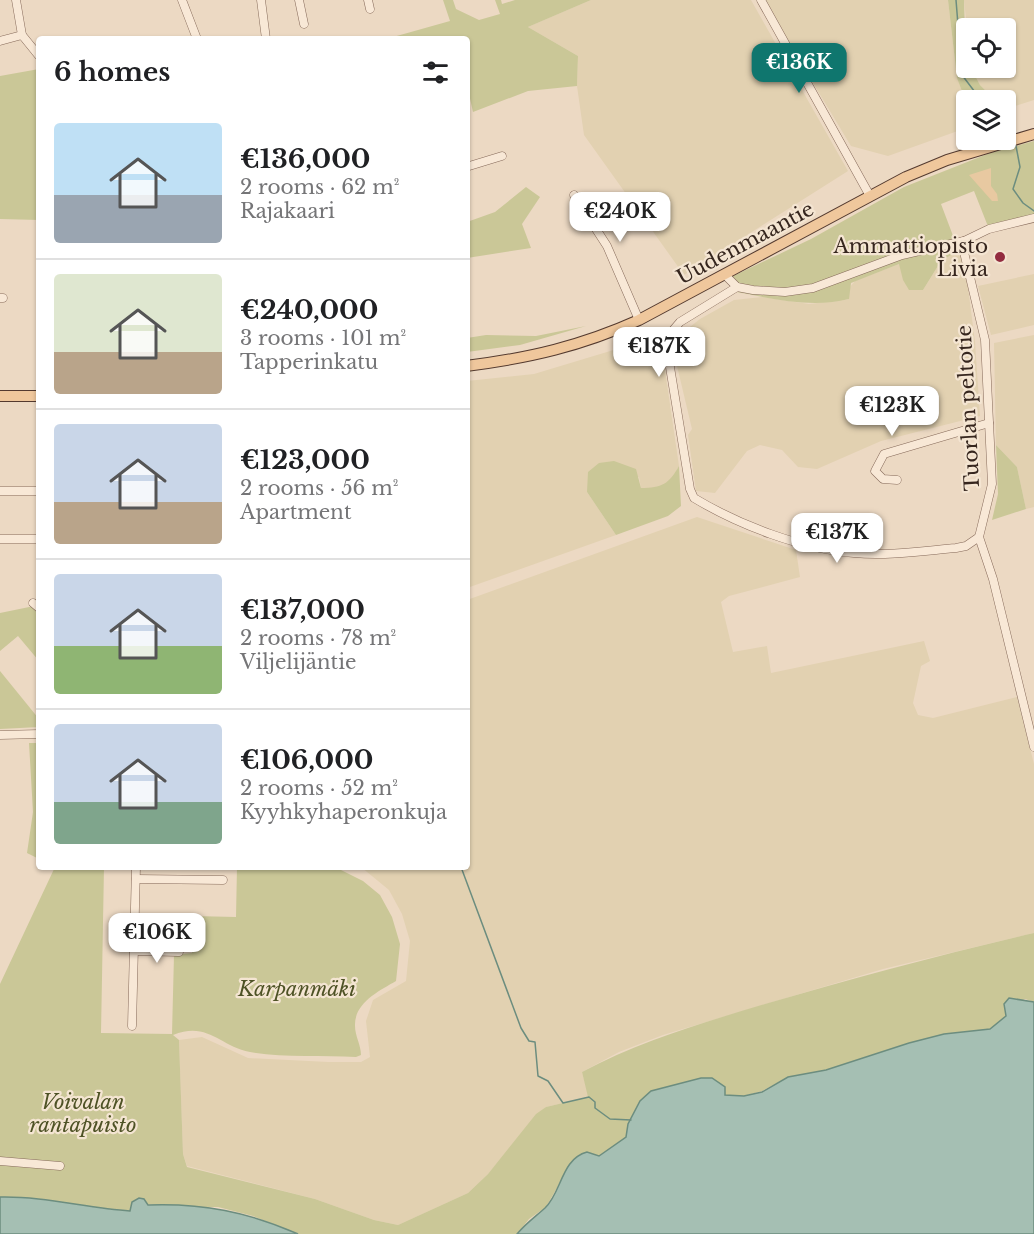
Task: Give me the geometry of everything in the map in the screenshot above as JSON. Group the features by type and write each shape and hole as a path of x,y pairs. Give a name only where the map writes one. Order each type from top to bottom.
{"main road":[{"name":"Uudenmaantie","path":"470,365 519,359 566,349 639,320 870,196 947,160 1034,134"},
{"path":"0,396 36,396"}],"street":[{"path":"16,0 22,35 36,52"},
{"path":"182,0 196,36"},
{"path":"261,0 266,36"},
{"path":"299,0 304,24"},
{"path":"368,0 370,9"},
{"path":"761,0 870,196"},
{"path":"0,41 22,35"},
{"path":"470,166 502,156"},
{"path":"574,195 608,246 639,320"},
{"path":"1034,218 989,229 964,241 902,255 813,288 770,292 737,288 680,322 668,336 668,355 690,489 694,498 802,546 837,551 856,553 956,549 966,546 979,537 993,579 1034,747"},
{"name":"Tuorlan peltotie","path":"964,241 963,248 985,340 992,484 979,537"},
{"path":"724,275 737,288"},
{"path":"897,480 883,479 875,471 884,454 989,423"},
{"path":"0,491 36,491"},
{"path":"0,539 36,539"},
{"path":"0,735 36,734"},
{"path":"132,1026 136,870"},
{"path":"136,879 223,880"},
{"path":"135,951 179,952"},
{"path":"0,1161 60,1166"}],"shaded area":[{"path":"591,0 751,0 848,171 684,275 584,135 577,86 578,56 528,27"},
{"path":"763,0 948,0 956,78 965,90 956,90 956,132 888,156 851,146"},
{"path":"964,0 1034,0 1034,100 1016,106 1016,90 985,90 976,78 1016,78 1016,18 966,18"},
{"path":"963,248 975,342 980,416 881,441 817,469 798,467 782,450 760,445 747,451 715,493 696,491 688,435 692,429 673,349 676,338 700,319 734,300 762,297 809,304 845,300 849,299 849,288 855,281 899,264 923,290 941,261"},
{"path":"1034,274 1034,325 991,335 978,286"},
{"path":"1034,335 1034,507 1026,509 1017,467 996,445 994,343"},
{"path":"660,336 679,466 671,481 659,488 641,488 639,477 587,492 616,535 470,587 470,381 534,374"},
{"path":"697,517 796,550 800,577 729,596 721,602 733,652 767,646 771,673 924,641 930,661 921,666 913,703 918,715 933,718 1017,697 1034,764 1034,933 883,969 663,1035 619,1052 582,1072 589,1097 546,1107 488,1174 468,1193 398,1225 374,1220 315,1199 187,1166 183,1154 179,1040 202,1037 248,1058 361,1062 370,1057 366,1021 373,1000 406,981 410,941 402,914 389,890 365,870 470,870 470,599"},
{"path":"1009,998 1034,1002 1034,1234 517,1234 551,1201 572,1161 587,1152 599,1156 626,1137 628,1124 640,1101 651,1091 701,1078 712,1078 725,1087 725,1095 744,1096 762,1092 788,1077 826,1070 909,1043 944,1034 990,1029 1006,1016 1004,1004"},
{"path":"0,1197 33,1198 130,1211 132,1202 139,1198 144,1199 148,1205 206,1207 243,1215 298,1234 0,1234"}],"green space":[{"path":"443,0 453,0 456,9 479,20 500,14 495,0 501,0 502,4 515,0 591,0 528,27 578,56 577,86 528,91 473,112 470,98 470,36 397,36 450,21"},
{"path":"948,0 964,0 965,18 956,18 956,69"},
{"path":"36,70 36,220 0,219 0,76"},
{"path":"957,78 976,78 985,90 962,90"},
{"path":"1034,141 1034,218 989,229 974,191 941,204 955,241 963,248 941,261 923,290 909,290 903,280 899,264 851,283 849,299 834,302 805,303 731,291 737,287 729,278 811,239 904,187 990,153 1016,150 1016,146"},
{"path":"526,187 540,197 522,224 531,248 470,258 470,221 495,212"},
{"path":"586,326 520,345 470,352 470,338 486,335 536,336"},
{"path":"996,445 1017,467 1026,509 992,520 998,494"},
{"path":"614,461 636,469 641,488 664,484 679,466 681,506 668,516 616,535 587,492 588,472 599,463"},
{"path":"36,606 36,657 18,636 0,651 0,613"},
{"path":"0,671 36,715 36,727 0,729"},
{"path":"29,743 36,743 36,858 27,853 33,812"},
{"path":"54,870 104,870 101,1033 172,1034 174,955 192,953 193,916 236,917 237,870 341,870 363,881 380,895 392,917 400,944 396,981 363,1004 356,1018 355,1026 361,1055 356,1057 262,1054 239,1049 205,1033 185,1031 173,1035 179,1040 183,1154 187,1167 315,1199 374,1220 398,1225 468,1193 488,1174 536,1114 546,1107 588,1097 582,1072 604,1061 672,1033 741,1011 932,958 1034,933 1034,1002 1025,999 1006,1009 1006,1016 990,1029 944,1034 909,1043 826,1070 788,1077 762,1091 744,1096 730,1097 679,1084 659,1089 640,1101 628,1124 626,1137 599,1156 587,1152 569,1167 546,1207 529,1219 517,1234 298,1234 253,1216 218,1207 171,1207 132,1202 130,1211 0,1197 0,984"}],"sand":[{"path":"991,168 991,186 997,194 998,201 992,201 969,175"}],"waterway":[{"path":"956,0 962,75 973,90"},
{"path":"1016,146 1020,167 1013,189 1023,203 1034,211"},
{"path":"462,870 521,1028 529,1041 535,1042 538,1076 548,1081 563,1103 589,1097 595,1102 595,1108 610,1119 631,1120"}],"place":[{"name":"Ammattiopisto Livia","path":"1000,257"}],"park label":[{"name":"Karpanmäki","path":"297,989"},
{"name":"Voivalan rantapuisto","path":"83,1114"}]}
